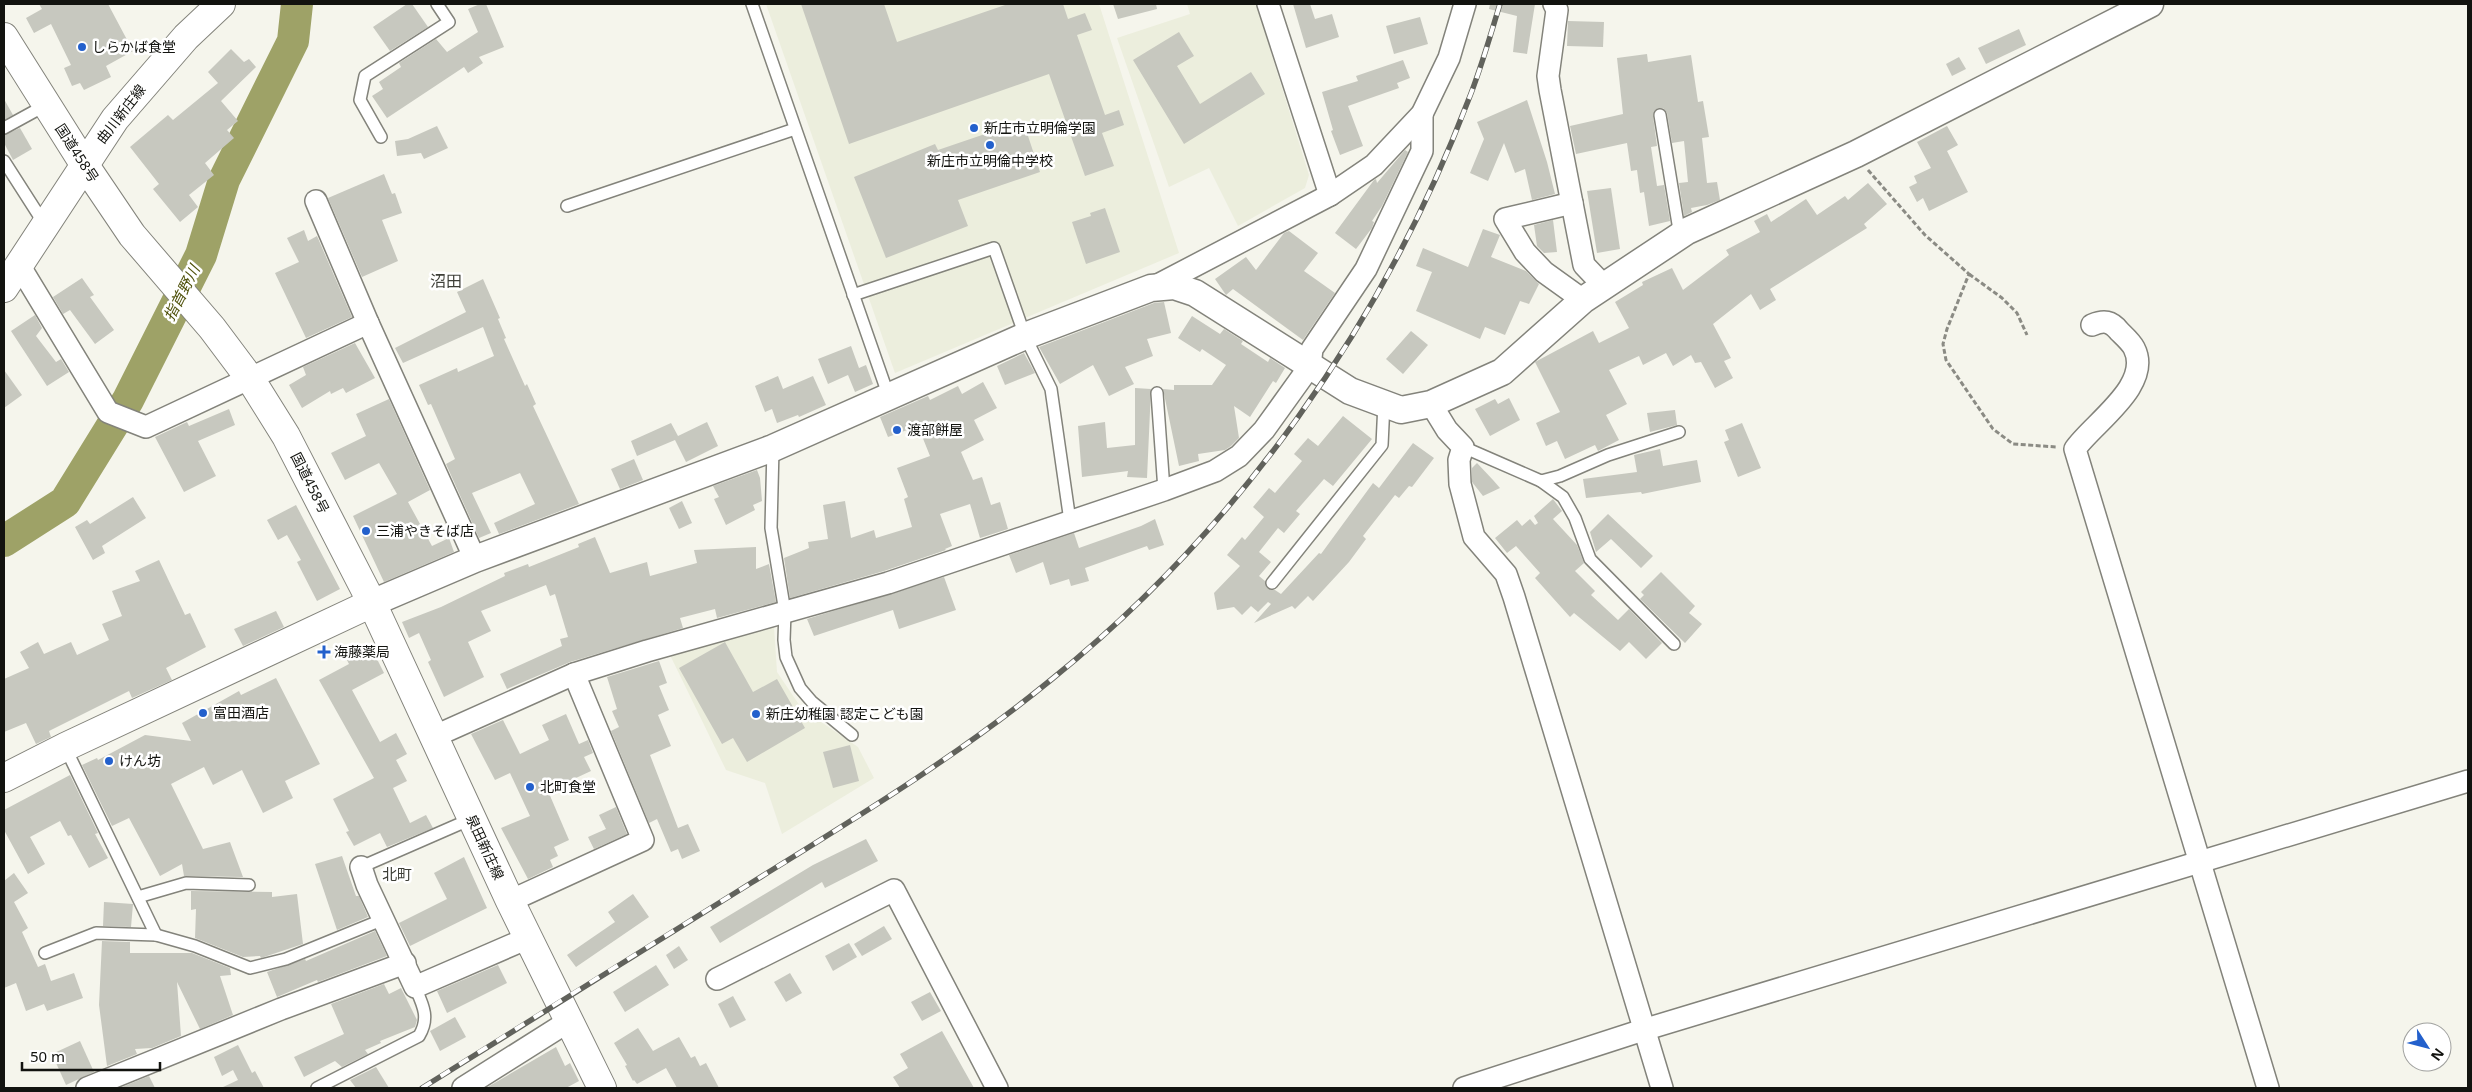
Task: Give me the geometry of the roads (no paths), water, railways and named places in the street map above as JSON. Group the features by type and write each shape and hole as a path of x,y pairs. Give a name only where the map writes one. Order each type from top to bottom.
{"main road":[{"name":"曲川新庄線","path":"4,288 115,119 186,37 221,4"},
{"name":"国道458号","path":"4,37 84,164 132,235 212,328 251,380 286,436 372,603"},
{"name":"泉田新庄線","path":"372,603 510,902 602,1088"},
{"path":"4,778 65,747 372,603"}],"street":[{"path":"1268,4 1330,195"},
{"path":"372,603 475,559 773,448 1025,336 1152,288 1330,195 1374,165 1422,114 1449,58 1465,4"},
{"path":"1554,4 1557,10 1548,76 1584,265 1593,293"},
{"path":"1152,288 1174,286 1195,293 1350,391 1402,410 1431,404 1502,372 1593,293 1680,236 1856,154 2150,4"},
{"path":"433,737 574,674 647,651 888,583 1164,490 1215,471 1239,456 1264,430 1310,366 1312,349 1366,269 1422,150 1422,114"},
{"path":"316,201 368,323 475,559"},
{"path":"1572,203 1505,219 1525,252 1544,272 1593,293"},
{"path":"19,265 108,412 146,427 251,380 368,323"},
{"path":"2092,325 2103,321 2114,324 2134,348 2137,360 2131,387 2122,400 2075,448 2268,1088"},
{"path":"1431,404 1447,430 1463,447 1459,460 1460,484 1474,537 1506,574 1514,597 1662,1088"},
{"path":"510,902 643,840 574,674"},
{"path":"1464,1088 1643,1030 2468,781"},
{"path":"361,867 367,885 415,987 528,938"},
{"path":"717,979 894,890 997,1088"},
{"path":"86,1088 281,1009 405,963"},
{"path":"463,1088 568,1021"}],"lane":[{"path":"381,136 360,100 365,76 449,22 437,4"},
{"path":"752,4 889,397"},
{"path":"4,128 46,105"},
{"path":"1660,115 1680,236"},
{"path":"567,206 794,129"},
{"path":"4,161 45,225"},
{"path":"853,295 994,248 1025,336 1051,389 1070,521"},
{"path":"1157,393 1164,490"},
{"path":"1272,583 1382,445 1384,403"},
{"path":"1541,481 1560,476 1608,455 1679,432"},
{"path":"1463,447 1541,481 1563,497 1575,518 1590,559 1674,644"},
{"path":"773,448 771,528 785,612 784,640 791,673 800,688 812,702 852,735"},
{"path":"65,747 156,935"},
{"path":"361,867 471,818"},
{"path":"138,897 186,883 249,885"},
{"path":"45,952 96,933 156,935 195,946 250,968 286,959 384,920"},
{"path":"317,1088 419,1036 425,1026 424,1006 415,987"}],"waterway":[{"name":"指首野川","path":"4,541 65,502 128,400 201,255 224,180 293,41 297,4"}],"railway":[{"path":"422,1088 828,835 943,761 1052,679 1120,620 1184,557 1243,489 1298,417 1348,342 1393,264 1433,184 1468,101 1500,4"}],"place":[{"name":"しらかば食堂","path":"82,47"},
{"name":"新庄市立明倫学園","path":"974,128"},
{"name":"新庄市立明倫中学校","path":"990,145"},
{"name":"渡部餅屋","path":"897,430"},
{"name":"三浦やきそば店","path":"366,531"},
{"name":"海藤薬局","path":"324,652"},
{"name":"富田酒店","path":"203,713"},
{"name":"新庄幼稚園 認定こども園","path":"756,714"},
{"name":"けん坊","path":"109,761"},
{"name":"北町食堂","path":"530,787"}],"district":[{"name":"沼田","path":"446,281"},
{"name":"北町","path":"397,875"}]}
